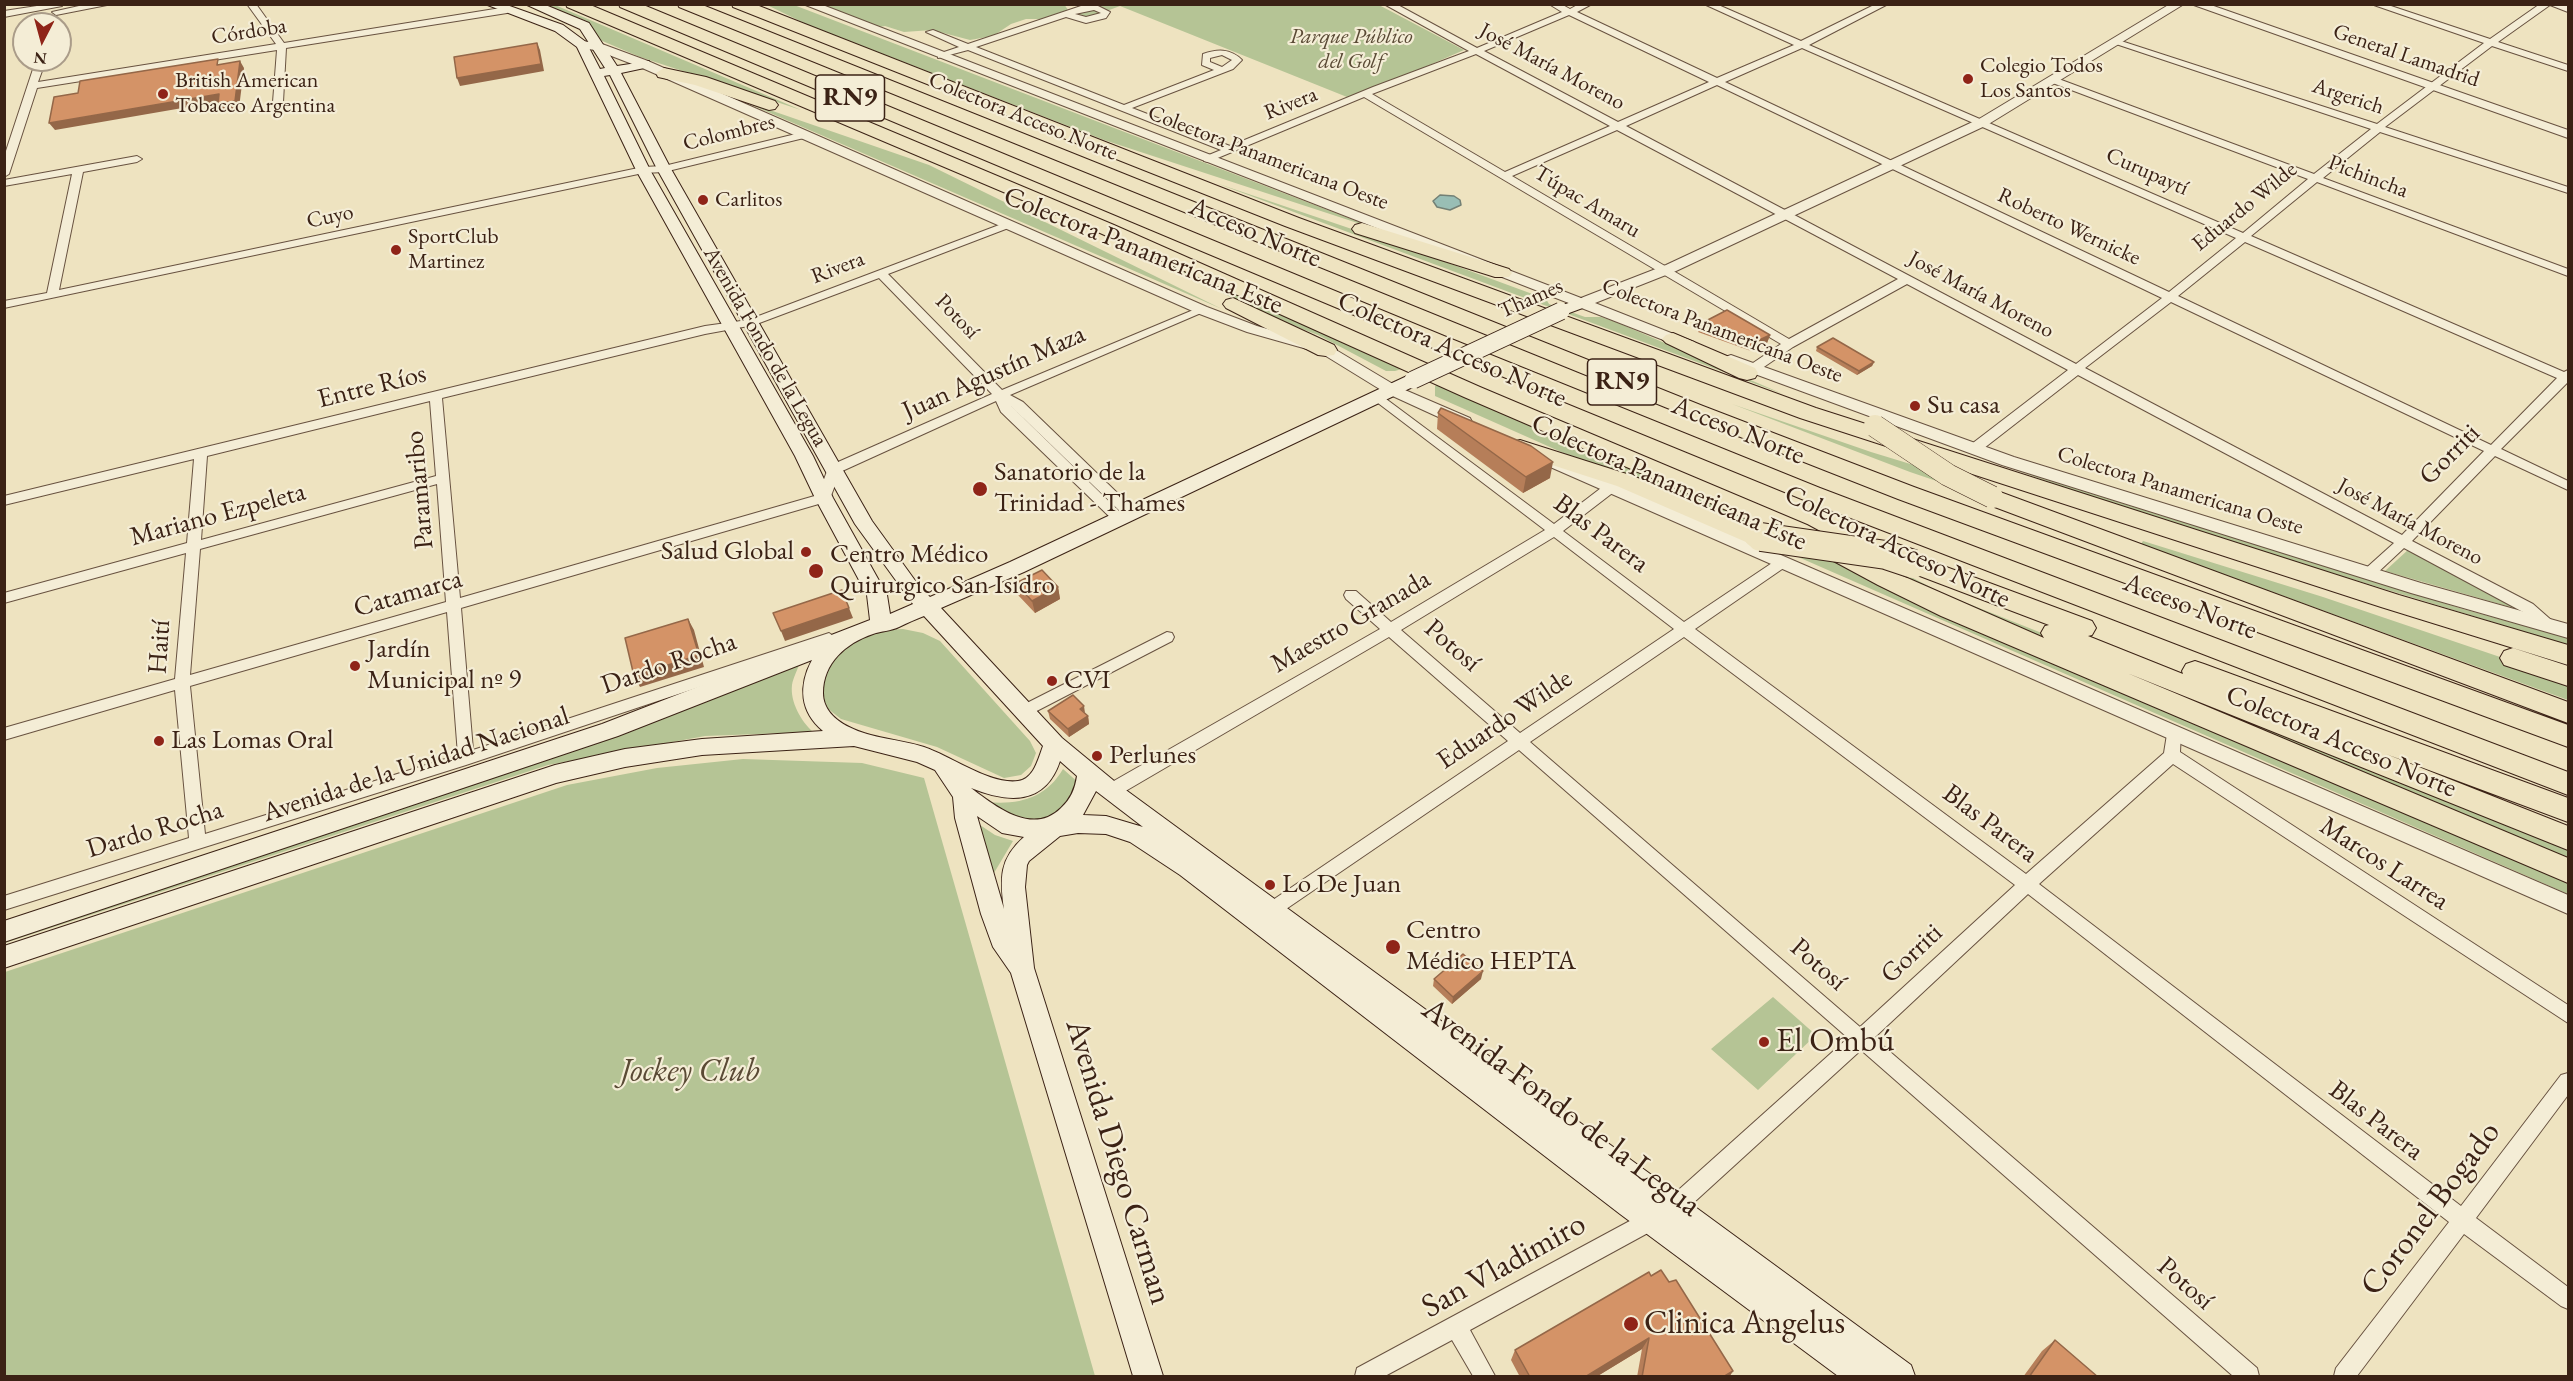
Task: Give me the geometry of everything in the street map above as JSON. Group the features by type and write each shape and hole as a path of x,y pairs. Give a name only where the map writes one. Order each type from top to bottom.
{"highway":[{"name":"Colectora Acceso Norte","path":"573,4 1107,229 1472,392 1798,531 1887,579 1950,609 2568,871"},
{"name":"Acceso Norte","path":"626,4 1812,494 2568,784"},
{"name":"Acceso Norte","path":"685,4 1695,411 1906,493 2568,736"},
{"name":"Colectora Acceso Norte","path":"739,4 1303,227 1808,413 2212,545 2568,656"},
{"path":"752,4 807,31"},
{"path":"664,73 700,81 963,169 1026,204 1326,350"},
{"path":"1047,126 1442,256 1502,273"},
{"path":"1117,178 1313,240 1512,313 1826,434 2568,676"},
{"path":"1075,190 1337,320 1470,380 1794,515 1944,589 2568,838"},
{"path":"1673,339 1732,367 1875,426 1948,475 1992,497 2568,713"},
{"path":"1514,444 1625,481 1755,536 1886,555 1913,564 2306,714 2568,810"}],"main road":[{"path":"491,4 559,27 582,45"},
{"name":"Avenida Fondo de la Legua","path":"531,4 580,22 598,46 664,169 864,524 894,569 912,591 1054,744 1264,916 1662,1215 1862,1377"},
{"name":"Avenida Fondo de la Legua","path":"582,45 643,171 804,456 877,596 881,625"},
{"path":"597,74 644,64"},
{"name":"Thames","path":"881,625 928,607 1582,303"},
{"path":"881,625 933,624 953,633"},
{"name":"Avenida de la Unidad Nacional","path":"4,932 610,730 881,625"},
{"path":"841,641 823,657 813,676 812,696 819,714 832,728 855,738 923,755 987,787 1016,790 1028,787 1044,776 1051,761 1054,744"},
{"name":"Avenida de la Unidad Nacional","path":"4,957 555,774 625,758 702,747 855,738"},
{"name":"Avenida Fondo de la Legua","path":"943,764 964,795 1010,825 1026,829 1050,830 1092,824 1138,835 1264,916"},
{"name":"Avenida Diego Carman","path":"1089,773 1088,786 1075,811 1021,854 1012,876 1022,968 1148,1377"},
{"name":"Avenida Diego Carman","path":"964,795 966,818 993,914 1002,940 1022,968"},
{"name":"Avenida Fondo de la Legua","path":"1662,1215 1900,1377"}],"street":[{"path":"4,14 108,4"},
{"path":"250,4 282,46 278,102"},
{"name":"Colectora Panamericana Oeste","path":"808,4 1673,339 1974,449 2369,573 2568,631"},
{"name":"José María Moreno","path":"1388,4 2528,608 2551,626"},
{"name":"Roberto Wernicke","path":"1553,4 2568,486"},
{"name":"Rivera","path":"1208,159 1588,4"},
{"name":"Curupaytí","path":"1708,4 2568,376"},
{"path":"1860,4 1873,10"},
{"path":"1504,176 1803,44 1884,4"},
{"name":"Thames","path":"1582,303 1664,271 1983,122 2179,4"},
{"name":"General Lamadrid","path":"2196,4 2568,134"},
{"path":"2375,4 2568,68"},
{"name":"Eduardo Wilde","path":"1974,449 2170,296 2378,127 2489,42 2547,4"},
{"path":"2554,4 2568,9"},
{"name":"Córdoba","path":"33,86 507,10"},
{"path":"941,56 966,46 1069,15"},
{"path":"930,32 1127,107 1230,150"},
{"name":"Argerich","path":"2115,42 2568,190"},
{"name":"Colectora Panamericana Este","path":"582,45 598,46 644,64 1202,310 1252,329 1326,350 1385,393 1478,428"},
{"path":"1127,107 1222,70"},
{"path":"4,174 10,144 37,72"},
{"name":"Pichincha","path":"2053,80 2568,273"},
{"name":"Túpac Amaru","path":"1365,94 1789,345"},
{"name":"Colombres","path":"664,169 804,135"},
{"path":"4,183 137,159"},
{"path":"51,295 78,169"},
{"name":"Cuyo","path":"4,305 643,171 664,169"},
{"name":"Rivera","path":"750,323 1007,225"},
{"name":"Potosí","path":"881,273 1000,395 1005,409 1124,516"},
{"path":"1754,368 1789,345 1907,279"},
{"name":"Juan Agustín Maza","path":"834,469 1000,395 1202,310"},
{"name":"Entre Ríos","path":"4,501 728,325 750,323"},
{"name":"Gorriti","path":"2369,573 2403,542 2568,376"},
{"name":"Blas Parera","path":"1385,393 1554,531 2027,884 2461,1220 2568,1299"},
{"name":"Paramaribo","path":"436,396 466,759"},
{"name":"Colectora Panamericana Este","path":"1514,444 1610,488 2568,905"},
{"name":"Haití","path":"198,843 182,682 201,453"},
{"path":"824,498 834,469"},
{"name":"Mariano Ezpeleta","path":"4,598 443,478"},
{"name":"Maestro Granada","path":"1112,791 1391,629 1554,531 1610,488"},
{"name":"Catamarca","path":"4,734 824,498"},
{"name":"Eduardo Wilde","path":"1264,916 1783,562"},
{"name":"Potosí","path":"1351,595 2249,1377"},
{"name":"Dardo Rocha","path":"4,903 466,759 805,645 881,625"},
{"path":"1023,712 1167,637"},
{"path":"2172,755 2174,732"},
{"name":"Gorriti","path":"1662,1215 1861,1038 2027,884 2172,755"},
{"name":"Marcos Larrea","path":"2172,755 2568,1015"},
{"name":"Coronel Bogado","path":"2344,1377 2568,1081"},
{"name":"San Vladimiro","path":"1365,1377 1662,1215"},
{"path":"1457,1328 1485,1377"}],"green space":[{"path":"1064,4 1068,10 1065,12 1043,19 1026,19 1011,24 993,36 970,40 932,30 904,32 885,26 879,27 820,5"},
{"name":"Parque Público del Golf","path":"1081,4 1379,5 1464,50 1352,99 1120,6 1104,12 1105,18 1093,21 1075,17"},
{"path":"543,5 555,5 801,110 640,57 600,40 587,21"},
{"path":"767,5 794,5 1385,232 1104,140 806,24"},
{"path":"738,99 929,165 1222,309"},
{"path":"1216,183 1402,246 1546,299 1549,304 1585,317 1601,317 1616,322 1783,394"},
{"path":"1116,238 1408,367 1386,371 1318,335 1265,315"},
{"path":"1442,382 1787,532 1909,601 2568,883 2568,894 1435,396 1435,386"},
{"path":"1732,404 1930,470 1966,491 1910,472"},
{"path":"2015,470 2463,609 2568,638 2568,645 2155,519"},
{"path":"1784,516 1833,537 1944,594 2568,843 2568,861 1948,600"},
{"path":"2143,541 2323,597 2565,679 2568,681 2568,700 2141,544"},
{"path":"2409,549 2517,608 2517,609 2385,571"},
{"path":"903,629 923,633 940,641 1030,741 1036,753 1031,766 1021,775 1004,778 937,747 841,719 827,708 820,694 827,662 860,637 881,630"},
{"path":"800,662 793,679 793,698 801,717 813,732 705,736 548,765 5,943 4,941"},
{"name":"Jockey Club","path":"743,759 862,763 924,778 1095,1376 5,1376 5,972 567,785 657,768"},
{"path":"1063,769 1080,784 1058,817 1025,822 987,802 1021,801 1031,798 1049,787"},
{"path":"977,823 995,835 1013,841 994,873"},
{"name":"El Ombú","path":"1773,997 1816,1035 1758,1090 1711,1049"}],"water":[{"path":"1440,195 1454,196 1460,200 1461,205 1450,210 1437,207 1433,201"}],"building":[{"path":"537,43 541,64 457,78 454,57"},
{"name":"British American Tobacco Argentina","path":"218,59 217,65 240,61 235,101 218,104 219,94 49,123 54,97 78,93 80,81"},
{"path":"1727,310 1770,335 1753,343 1700,324"},
{"path":"1833,338 1874,362 1859,371 1817,347"},
{"path":"1441,408 1531,446 1553,462 1526,477 1438,413"},
{"path":"1042,570 1058,587 1032,601 1016,583"},
{"path":"842,590 849,608 781,631 773,613"},
{"path":"688,619 699,655 634,676 625,638"},
{"path":"1073,695 1084,706 1080,709 1088,716 1068,729 1048,711"},
{"path":"1463,954 1483,971 1453,997 1434,979"},
{"name":"Clinica Angelus","path":"1661,1270 1669,1282 1676,1280 1733,1371 1723,1377 1642,1377 1649,1338 1585,1377 1530,1377 1515,1350 1649,1272 1651,1276"},
{"path":"2055,1340 2098,1377 2029,1377"}],"place":[{"name":"Colegio Todos Los Santos","path":"1968,79"},
{"name":"British American Tobacco Argentina","path":"163,94"},
{"name":"Carlitos","path":"703,200"},
{"name":"SportClub Martinez","path":"396,250"},
{"name":"Su casa","path":"1915,406"},
{"name":"Sanatorio de la Trinidad - Thames","path":"980,489"},
{"name":"Salud Global","path":"806,552"},
{"name":"Centro Médico Quirurgico San Isidro","path":"816,571"},
{"name":"Jardín Municipal nº 9","path":"355,666"},
{"name":"CVI","path":"1052,681"},
{"name":"Las Lomas Oral","path":"159,741"},
{"name":"Perlunes","path":"1097,756"},
{"name":"Lo De Juan","path":"1270,885"},
{"name":"Centro Médico HEPTA","path":"1393,947"},
{"name":"El Ombú","path":"1764,1042"},
{"name":"Clinica Angelus","path":"1631,1324"}]}
